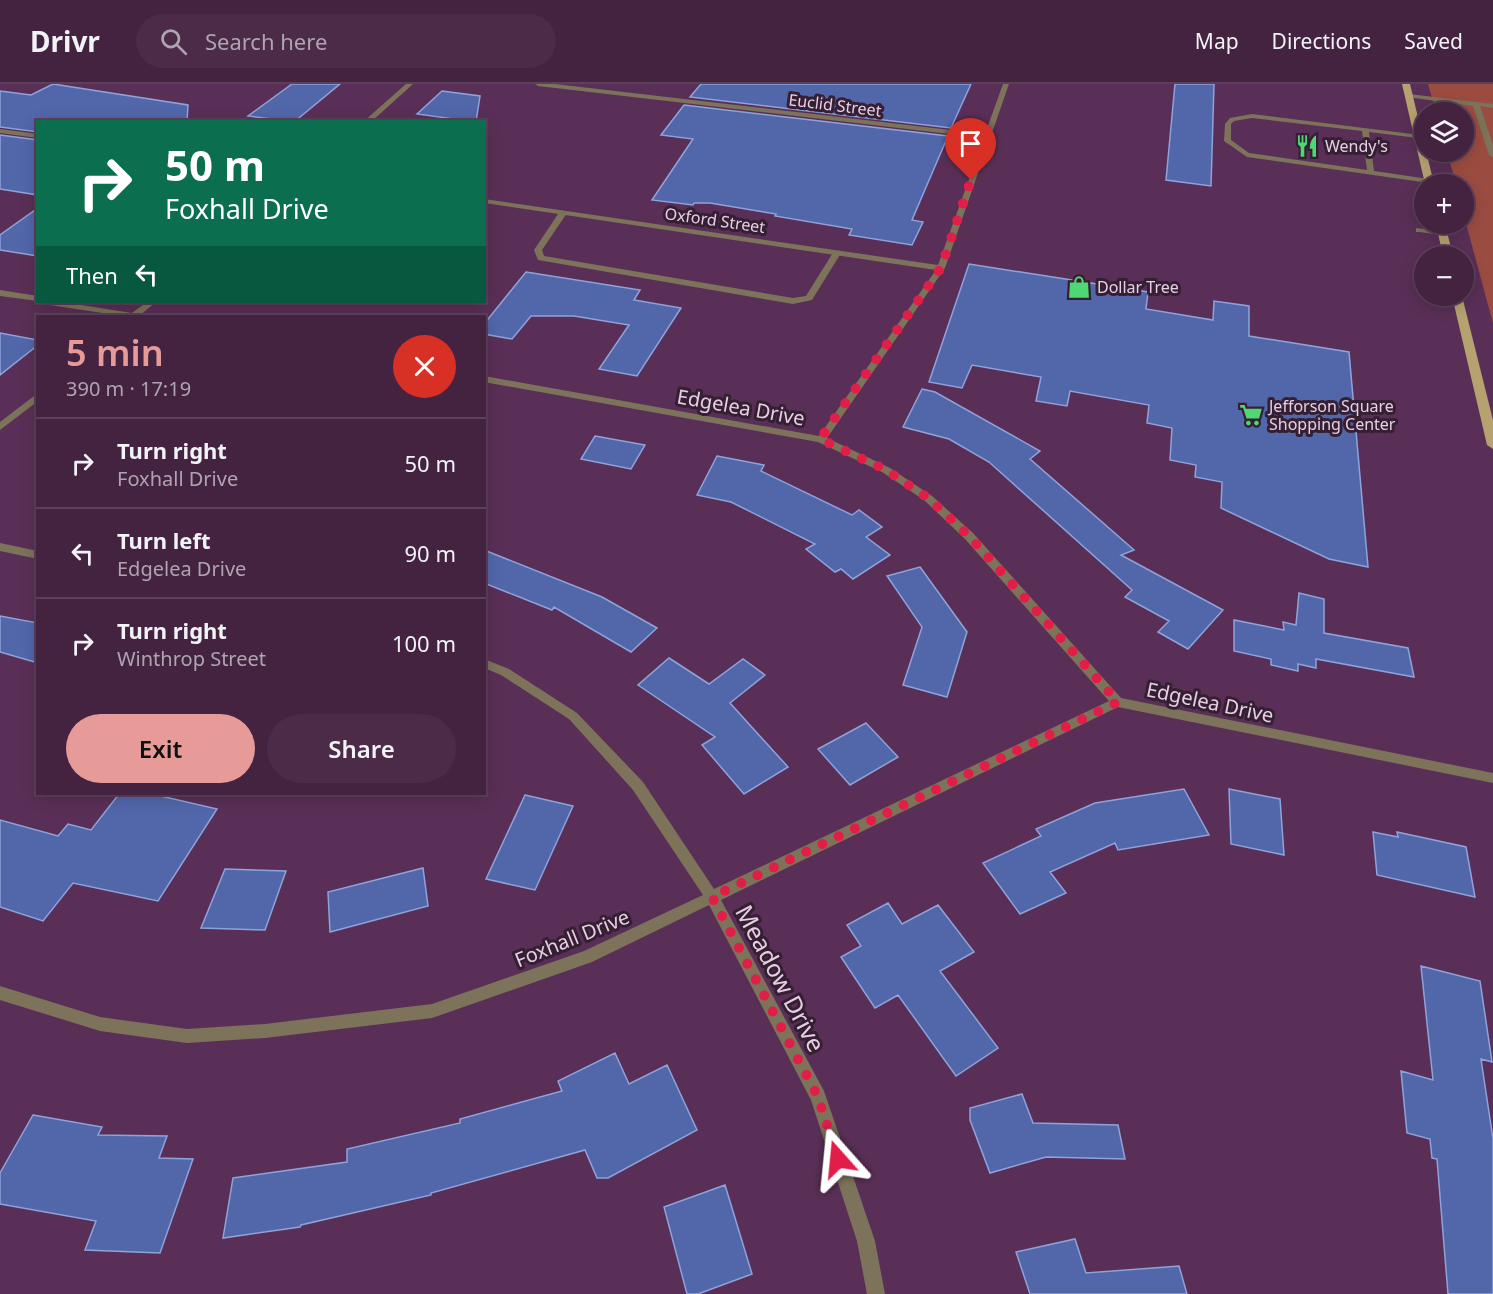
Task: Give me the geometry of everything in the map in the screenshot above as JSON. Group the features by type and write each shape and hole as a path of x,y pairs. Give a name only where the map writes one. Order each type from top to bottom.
{"main road":[{"path":"1406,84 1414,118"},
{"path":"1459,306 1493,445"}],"street":[{"path":"368,120 410,84"},
{"name":"Euclid Street","path":"538,84 986,136"},
{"path":"820,439 941,268 1006,84"},
{"path":"1409,96 1493,105"},
{"path":"1476,104 1493,155"},
{"path":"1414,135 1252,116 1232,120 1228,124 1227,141 1247,155 1414,181"},
{"path":"1365,129 1371,174"},
{"path":"0,131 36,136"},
{"name":"Oxford Street","path":"486,201 941,268"},
{"path":"563,213 538,250 541,258 793,301 809,298 837,253"},
{"path":"0,293 36,299"},
{"path":"56,303 128,315"},
{"path":"135,315 151,303"},
{"name":"Edgelea Drive","path":"486,379 820,439 886,470 928,498 969,536 1118,702 1493,778"},
{"path":"0,427 36,398"},
{"path":"0,547 36,555"},
{"name":"Meadow Drive","path":"486,664 505,672 573,716 638,786 712,897 818,1097 866,1241 876,1294"},
{"name":"Foxhall Drive","path":"0,993 99,1024 187,1036 266,1031 432,1011 587,957 1118,702"}],"shaded area":[{"path":"1428,84 1493,84 1493,323 1474,246 1469,234 1474,234 1474,174 1453,174 1450,162 1474,162 1474,102 1433,102"}],"building":[{"path":"53,84 188,105 187,120 36,120 36,132 0,127 0,91 31,95"},
{"path":"292,84 340,84 296,120 248,116"},
{"path":"701,84 971,84 951,128 690,97"},
{"path":"1175,84 1214,84 1211,186 1166,180"},
{"path":"442,91 480,96 476,120 417,114"},
{"path":"684,105 948,136 912,220 923,222 912,245 849,235 852,229 775,216 776,214 710,203 694,203 693,205 652,200 693,139 661,135"},
{"path":"0,135 36,140 36,195 0,189"},
{"path":"36,209 36,256 0,250 0,235"},
{"name":"Jefforson Square Shopping Center","path":"969,264 1148,292 1146,309 1213,320 1214,301 1249,306 1249,336 1349,352 1368,567 1329,559 1221,508 1222,482 1195,477 1196,465 1170,460 1172,428 1147,423 1149,405 1070,391 1067,406 1036,401 1041,377 972,365 962,388 929,382"},
{"path":"526,272 640,290 634,300 681,308 637,376 599,369 629,325 574,316 531,316 512,339 486,334 486,322"},
{"path":"0,333 36,340 36,347 0,375"},
{"path":"922,389 935,392 1040,451 1030,459 1134,550 1121,555 1223,610 1188,649 1158,632 1169,621 1125,597 1132,590 989,462 949,439 903,427"},
{"path":"595,436 645,445 631,469 581,459"},
{"path":"717,456 764,465 761,471 852,515 859,510 882,527 866,537 890,555 853,579 841,569 835,572 806,549 815,544 731,502 697,495"},
{"path":"486,551 602,597 657,628 631,652 554,607 552,610 486,584"},
{"path":"920,567 967,632 947,697 903,685 922,627 887,576"},
{"path":"1299,593 1324,599 1324,633 1408,648 1414,677 1316,659 1316,668 1298,664 1298,671 1271,665 1271,659 1234,651 1234,620 1284,630 1283,622 1296,625"},
{"path":"0,616 36,623 36,662 0,652"},
{"path":"669,658 709,684 743,659 765,675 730,703 788,767 744,794 702,745 715,737 638,685"},
{"path":"866,723 898,757 850,785 818,749"},
{"path":"1184,789 1209,835 1118,850 1115,843 1050,872 1066,893 1020,914 983,863 1041,836 1036,829 1095,803"},
{"path":"1229,789 1280,799 1284,855 1231,844"},
{"path":"118,795 156,795 217,809 158,901 73,883 43,921 0,907 0,820 58,836 68,824 91,830"},
{"path":"525,795 573,806 535,890 486,879"},
{"path":"1373,832 1398,837 1397,832 1466,847 1475,897 1377,875"},
{"path":"423,868 428,906 330,932 328,892"},
{"path":"225,869 286,871 265,930 201,928"},
{"path":"888,903 902,924 938,905 974,952 940,971 998,1048 956,1076 898,995 875,1008 841,957 861,946 847,925"},
{"path":"1421,966 1480,981 1492,1062 1481,1059 1493,1139 1493,1294 1448,1294 1437,1159 1432,1158 1430,1139 1407,1133 1401,1071 1433,1080"},
{"path":"615,1053 629,1084 667,1065 697,1130 608,1178 597,1178 585,1150 431,1193 431,1195 300,1227 223,1238 233,1178 347,1162 347,1149 460,1123 460,1119 562,1091 558,1081"},
{"path":"1022,1094 1033,1123 1118,1125 1125,1159 1046,1157 990,1173 970,1120 970,1108"},
{"path":"33,1115 102,1127 98,1135 167,1136 159,1158 193,1159 160,1253 85,1250 96,1221 0,1204 0,1173"},
{"path":"725,1185 752,1274 698,1294 687,1294 664,1207"},
{"path":"1075,1239 1086,1273 1179,1266 1187,1294 1030,1294 1016,1252"}],"place":[{"name":"Wendy's","path":"1307,146"},
{"name":"Dollar Tree","path":"1079,287"},
{"name":"Jefforson Square Shopping Center","path":"1251,415"}],"route":[{"path":"838,1159 818,1097 712,897 1118,702 969,536 928,498 886,470 820,439 941,268 971,180"}]}
